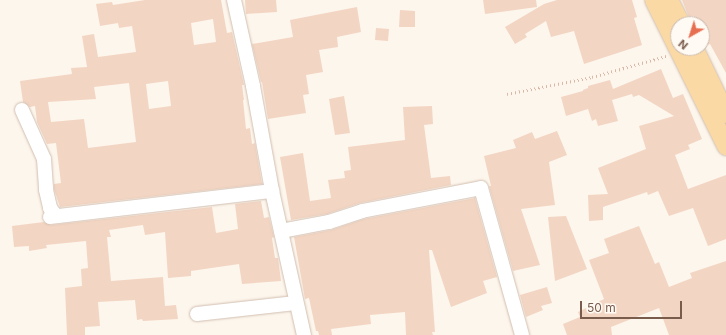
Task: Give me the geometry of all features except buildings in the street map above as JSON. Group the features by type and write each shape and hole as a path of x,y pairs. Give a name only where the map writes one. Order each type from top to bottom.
{"main road":[{"path":"654,0 670,24"},
{"path":"669,0 678,16"},
{"path":"689,56 726,146"},
{"path":"691,56 726,114"}],"street":[{"path":"234,0 253,86 272,191 295,303 304,335"},
{"path":"22,110 44,159 46,190 53,217 272,191"},
{"path":"281,231 330,222 362,211 481,188 522,335"},
{"path":"197,314 295,303"}],"path":[{"path":"507,94 592,76 670,55"}]}
